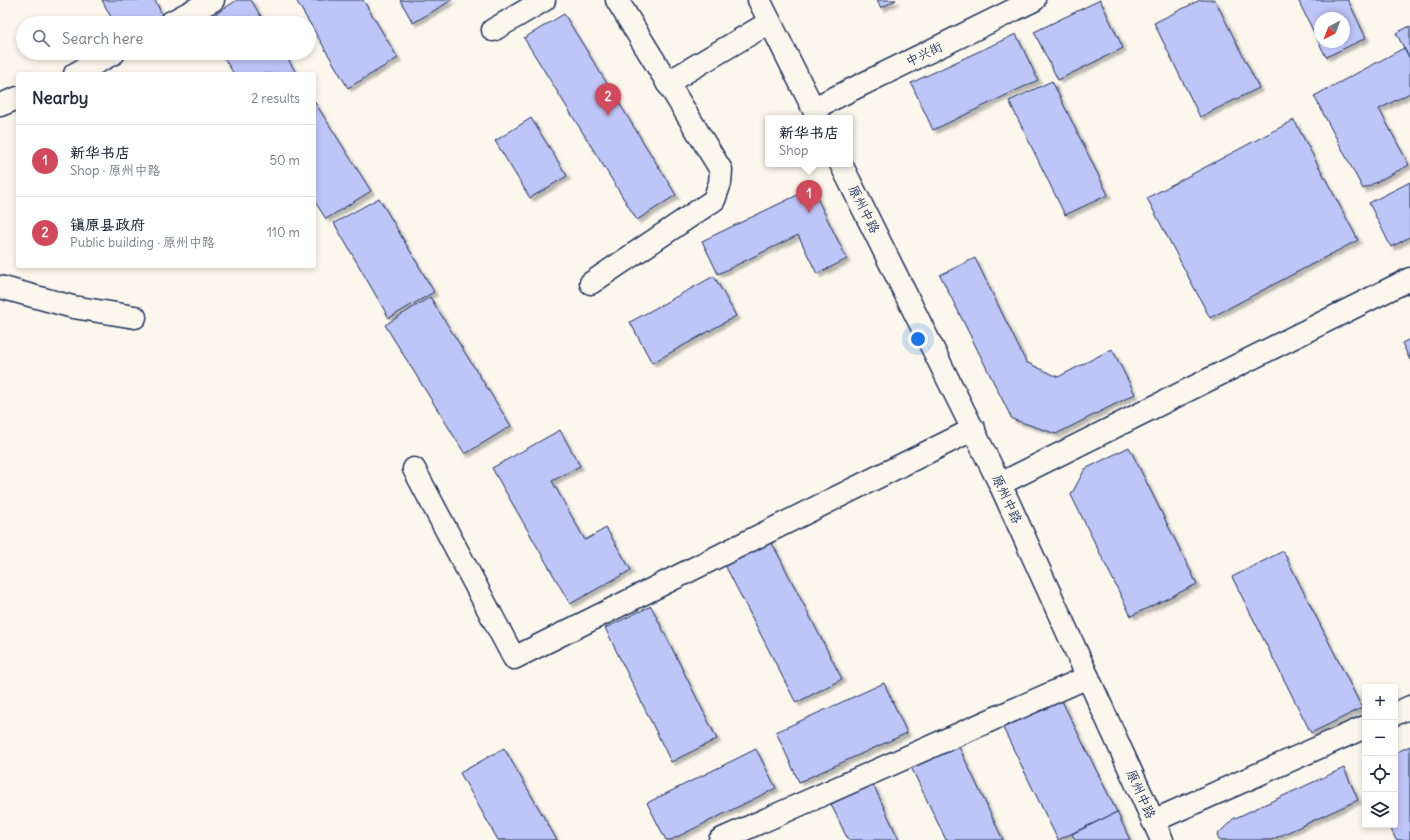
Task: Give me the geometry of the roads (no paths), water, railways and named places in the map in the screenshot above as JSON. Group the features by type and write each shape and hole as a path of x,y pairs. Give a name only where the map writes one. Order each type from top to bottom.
{"street":[{"path":"183,16 213,0"},
{"path":"493,30 544,0"},
{"path":"590,283 714,200 720,183 721,170 617,0"},
{"path":"759,0 816,113"},
{"name":"中兴街","path":"816,113 1034,0"},
{"path":"667,83 770,22"},
{"path":"79,72 101,60"},
{"path":"0,105 16,99"},
{"name":"原州中路","path":"843,167 974,429 1157,830"},
{"path":"1000,484 1410,279"},
{"path":"0,287 73,307 135,317"},
{"path":"414,469 514,658 974,429"},
{"path":"720,840 1088,677"},
{"path":"1398,713 1410,708"},
{"path":"1157,830 1362,728"}],"place":[{"name":"镇原县政府","path":"608,116"},
{"name":"新华书店","path":"809,213"}]}
